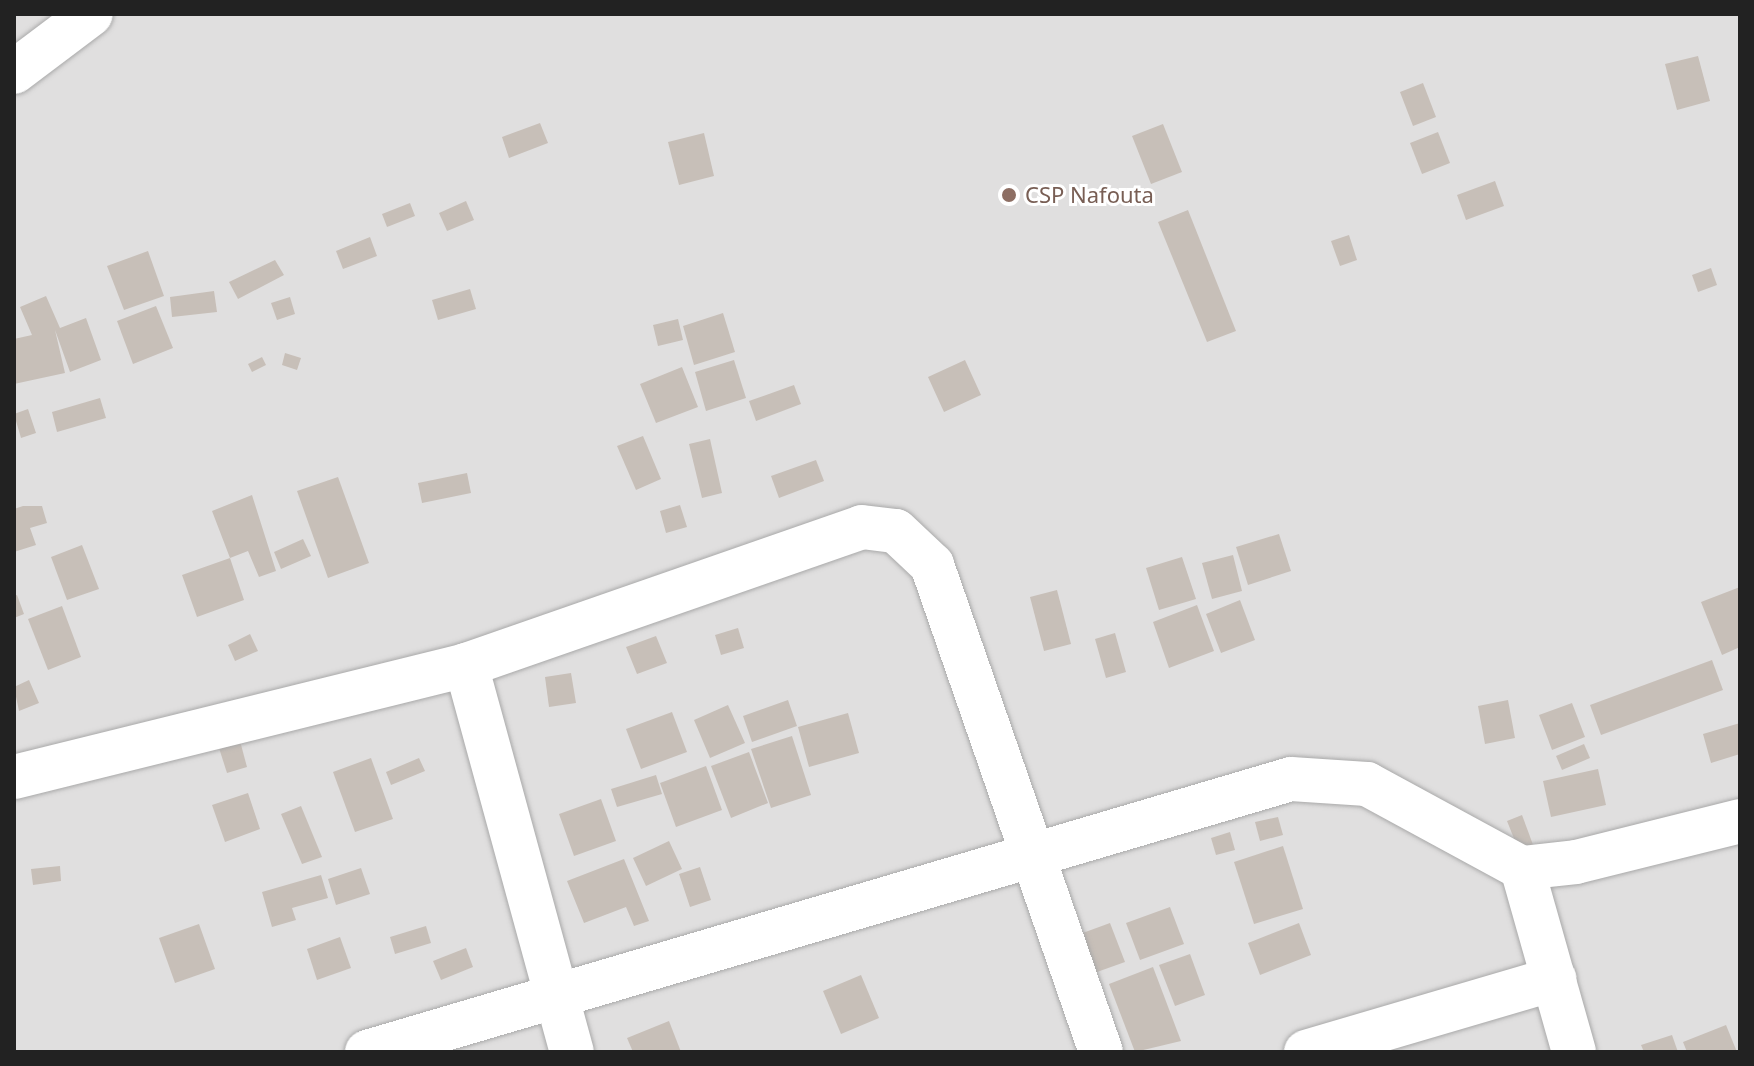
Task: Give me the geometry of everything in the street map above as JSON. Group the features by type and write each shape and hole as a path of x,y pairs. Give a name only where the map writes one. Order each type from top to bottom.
{"street":[{"path":"14,72 91,14"},
{"path":"14,777 466,665 862,527 896,531 932,565 1101,1052"},
{"path":"466,665 572,1052"},
{"path":"367,1052 557,998 1032,853 1291,779 1367,784 1522,868 1576,862 1740,821"},
{"path":"1522,868 1574,1052"},
{"path":"1306,1052 1554,979"}],"shaded area":[{"path":"14,14 1740,14 1740,1052 14,1052"}],"building":[{"path":"1698,56 1710,101 1677,110 1665,64"},
{"path":"1423,83 1436,117 1413,126 1400,92"},
{"path":"540,123 548,143 509,158 502,137"},
{"path":"1163,124 1182,172 1151,184 1132,136"},
{"path":"1438,132 1450,163 1422,174 1410,143"},
{"path":"704,133 714,176 679,185 668,142"},
{"path":"1495,181 1504,206 1466,220 1457,195"},
{"path":"466,201 474,220 447,231 439,213"},
{"path":"410,203 415,216 387,227 382,214"},
{"path":"1188,210 1236,331 1207,342 1158,222"},
{"path":"1349,235 1357,260 1340,266 1331,241"},
{"path":"370,237 377,256 343,269 336,251"},
{"path":"148,251 164,296 124,310 107,266"},
{"path":"275,260 284,275 238,299 229,282"},
{"path":"1711,268 1717,285 1698,292 1692,275"},
{"path":"470,289 476,309 438,320 432,300"},
{"path":"214,291 217,312 172,317 170,297"},
{"path":"46,296 60,328 86,318 101,360 70,372 55,330 65,373 14,384 14,339 32,335 20,307"},
{"path":"290,297 295,314 277,320 271,303"},
{"path":"156,306 173,348 133,364 117,321"},
{"path":"723,313 735,352 694,365 683,326"},
{"path":"678,319 683,340 658,346 653,325"},
{"path":"285,353 301,358 297,370 282,365"},
{"path":"262,357 266,365 252,372 248,364"},
{"path":"734,360 746,398 706,411 695,372"},
{"path":"965,360 981,395 944,412 928,377"},
{"path":"682,367 698,407 656,423 640,384"},
{"path":"794,385 801,404 756,421 749,401"},
{"path":"100,398 106,418 57,432 52,412"},
{"path":"28,409 36,433 21,438 14,414"},
{"path":"643,436 661,479 636,490 617,446"},
{"path":"710,439 722,493 702,498 689,444"},
{"path":"816,460 824,481 779,498 771,476"},
{"path":"467,473 471,493 422,503 418,483"},
{"path":"338,477 369,563 328,578 297,491"},
{"path":"252,495 276,571 259,577 248,551 230,558 212,511"},
{"path":"680,505 687,527 666,533 660,511"},
{"path":"42,506 47,523 30,528 36,545 14,552 14,509"},
{"path":"1279,534 1291,571 1248,585 1236,547"},
{"path":"303,539 311,556 281,569 274,552"},
{"path":"82,545 99,589 67,600 51,557"},
{"path":"1233,555 1242,591 1212,599 1202,563"},
{"path":"1182,557 1196,599 1159,610 1146,568"},
{"path":"230,558 244,600 197,617 182,575"},
{"path":"1740,587 1740,647 1722,655 1701,602"},
{"path":"1057,590 1071,644 1044,651 1030,597"},
{"path":"17,595 24,614 14,618 14,596"},
{"path":"1240,600 1255,640 1221,653 1206,614"},
{"path":"1197,605 1214,651 1169,668 1153,622"},
{"path":"62,606 81,657 48,670 28,619"},
{"path":"738,628 744,648 721,655 715,635"},
{"path":"1115,633 1126,672 1106,678 1095,639"},
{"path":"250,634 258,651 235,661 228,645"},
{"path":"656,636 667,663 637,674 626,647"},
{"path":"1712,660 1723,690 1601,735 1590,705"},
{"path":"571,673 576,703 549,707 545,677"},
{"path":"29,680 39,703 19,711 14,687"},
{"path":"788,700 797,726 752,742 743,716"},
{"path":"1508,700 1515,738 1485,744 1478,706"},
{"path":"1572,703 1585,737 1552,750 1539,715"},
{"path":"728,705 745,743 710,758 694,720"},
{"path":"672,712 687,752 641,769 626,729"},
{"path":"848,713 859,753 809,767 798,727"},
{"path":"1740,723 1740,754 1711,763 1703,734"},
{"path":"792,736 811,795 771,808 751,749"},
{"path":"240,741 247,767 227,773 219,748"},
{"path":"1584,744 1590,758 1562,770 1556,756"},
{"path":"749,752 768,803 731,818 711,766"},
{"path":"371,758 393,819 355,832 333,772"},
{"path":"419,758 425,771 391,785 386,772"},
{"path":"706,766 722,810 676,827 660,783"},
{"path":"1598,769 1606,805 1551,817 1543,781"},
{"path":"656,775 662,794 617,807 611,789"},
{"path":"248,793 260,829 225,842 212,805"},
{"path":"601,799 616,841 574,856 559,814"},
{"path":"301,806 322,857 302,864 281,814"},
{"path":"1522,815 1535,850 1521,856 1507,821"},
{"path":"1278,817 1283,835 1260,841 1255,822"},
{"path":"1230,832 1235,850 1216,855 1211,838"},
{"path":"669,841 682,869 646,886 633,858"},
{"path":"1283,846 1303,909 1254,924 1234,862"},
{"path":"624,859 649,921 634,926 626,907 584,923 567,881"},
{"path":"60,866 61,881 33,885 31,869"},
{"path":"700,867 711,900 690,907 679,874"},
{"path":"361,868 370,894 336,905 328,879"},
{"path":"321,875 328,898 292,908 296,920 272,927 262,892"},
{"path":"1170,907 1184,944 1140,960 1126,923"},
{"path":"1110,923 1125,962 1083,977 1069,938"},
{"path":"1299,923 1311,955 1260,975 1248,943"},
{"path":"199,924 215,969 175,983 159,938"},
{"path":"426,926 431,943 395,954 390,937"},
{"path":"340,937 351,968 317,980 307,949"},
{"path":"466,948 473,967 441,980 433,961"},
{"path":"1190,954 1205,995 1175,1006 1159,965"},
{"path":"1153,967 1181,1041 1135,1052 1109,984"},
{"path":"861,975 879,1018 841,1034 823,991"},
{"path":"669,1021 681,1052 633,1052 627,1038"},
{"path":"1726,1025 1737,1052 1687,1052 1683,1042"},
{"path":"1672,1035 1678,1052 1644,1052 1641,1045"}],"place":[{"name":"CSP Nafouta","path":"1009,195"}]}
